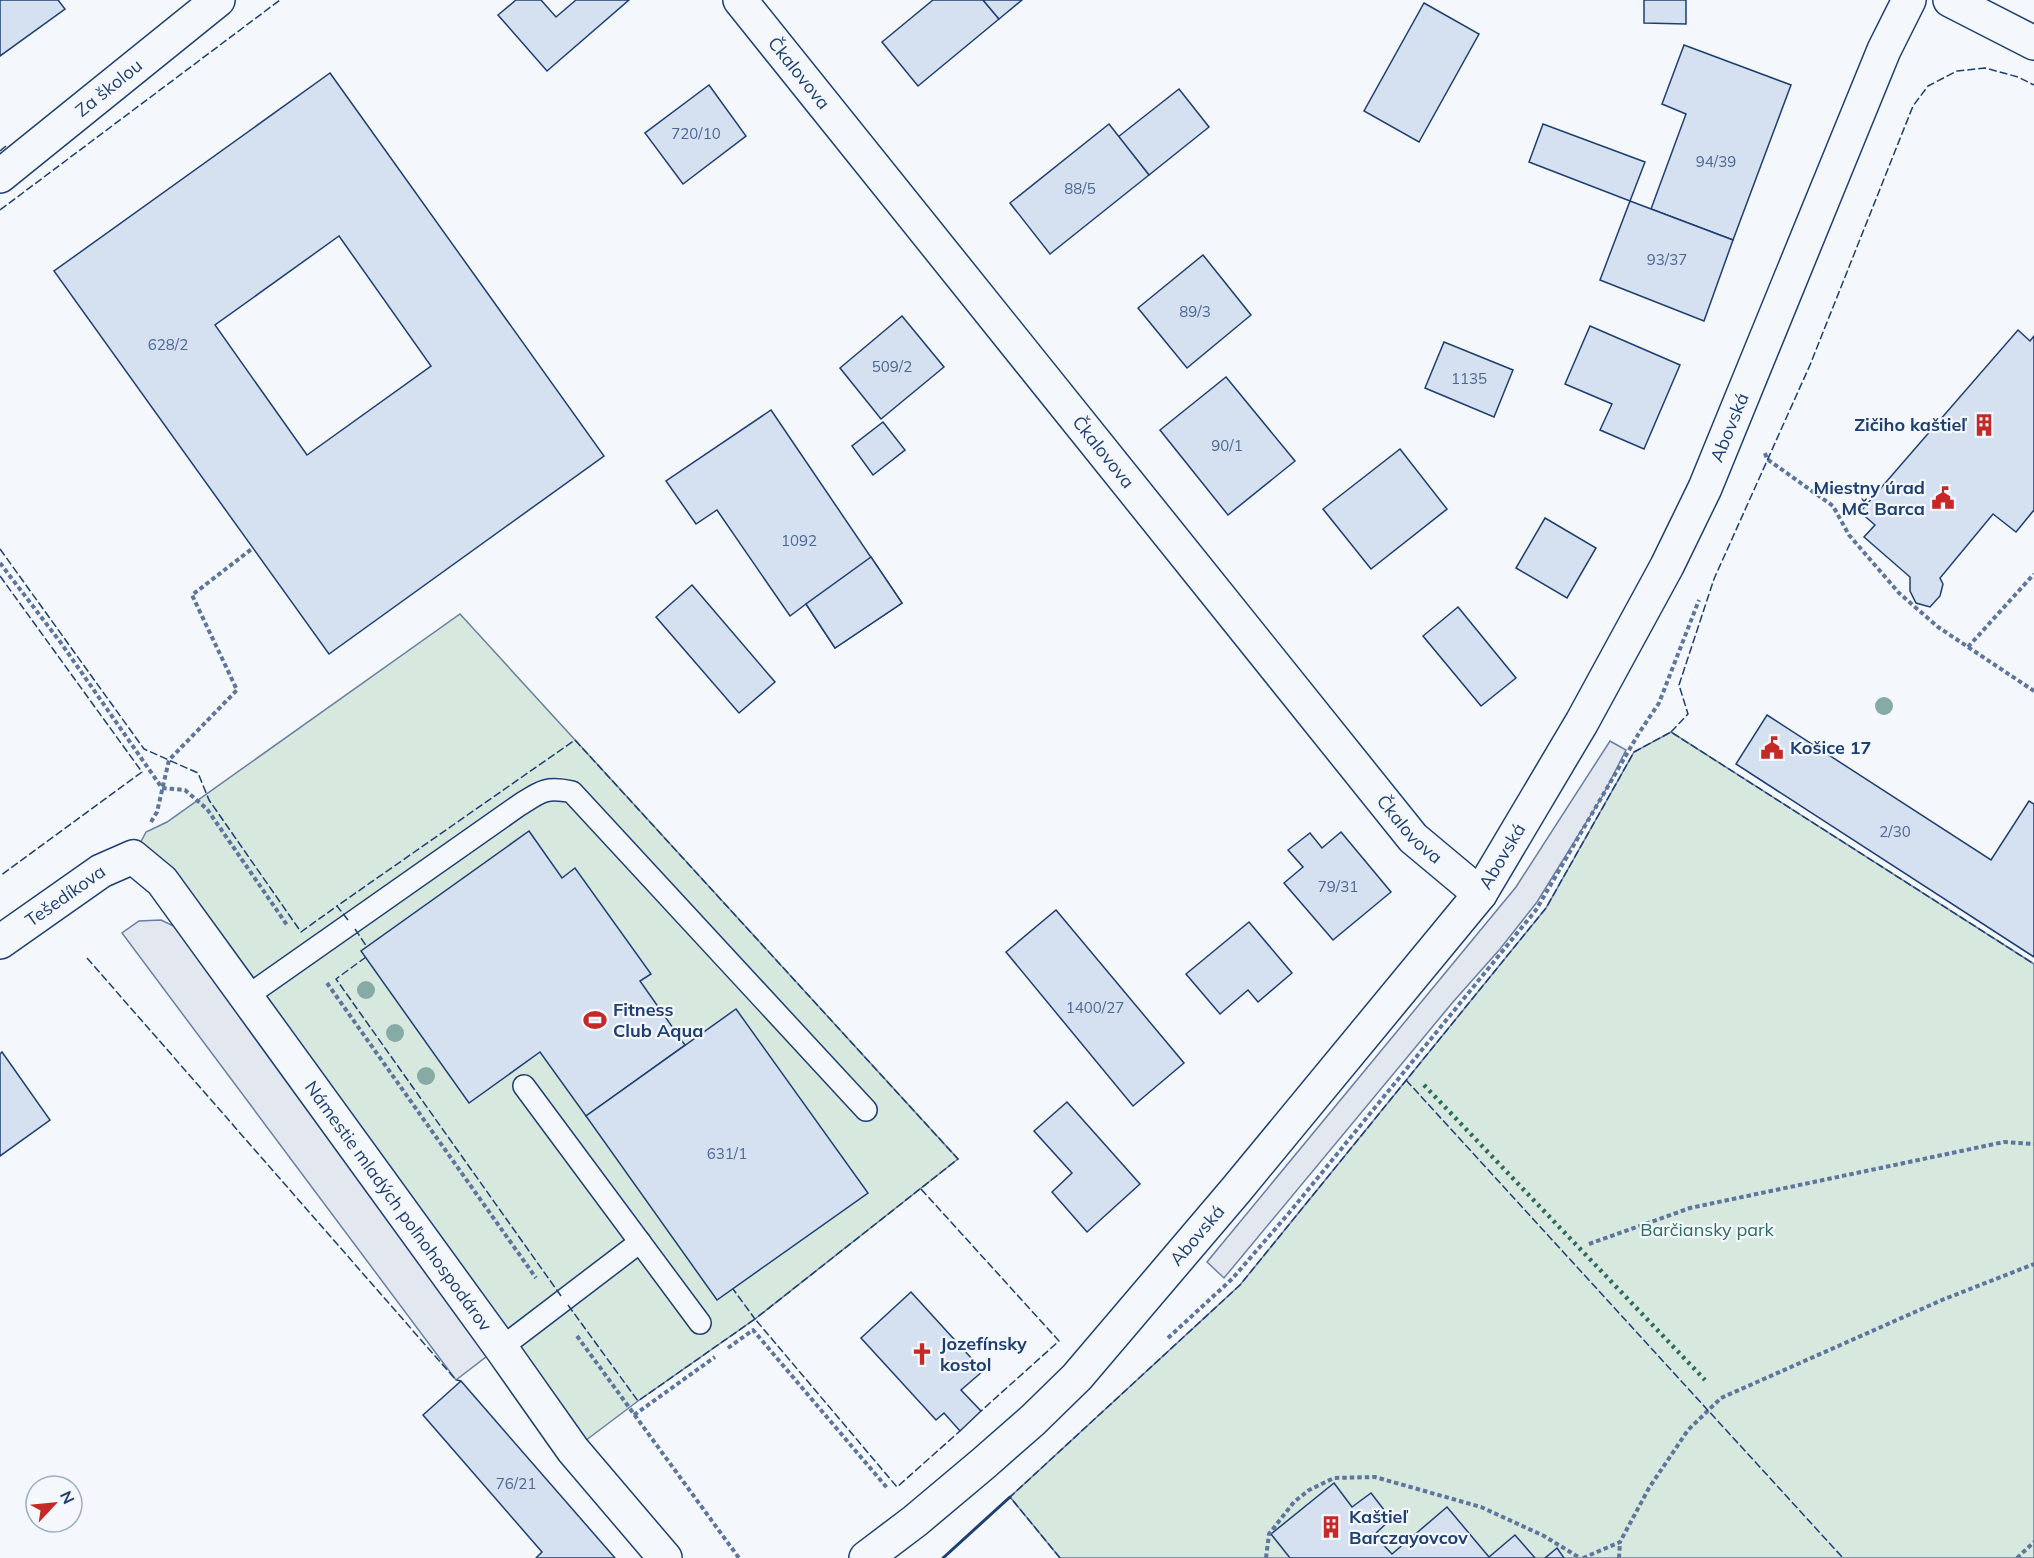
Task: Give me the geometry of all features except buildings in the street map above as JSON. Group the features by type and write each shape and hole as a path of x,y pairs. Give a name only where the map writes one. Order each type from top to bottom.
{"street":[{"name":"Za školou","path":"0,176 218,0"},
{"name":"Čkalovova","path":"740,0 1413,838 1480,894"},
{"name":"Abovská","path":"866,1558 915,1521 1033,1420 1077,1377 1236,1190 1480,894 1582,722 1667,566 1700,498 1731,427 1874,72 1908,0"},
{"path":"1950,0 2034,42"},
{"name":"Tešedíkova","path":"0,942 101,871 133,857"},
{"name":"Námestie mladých poľnohospodárov","path":"133,857 162,881 573,1450 665,1558"}],"lane":[{"path":"246,997 541,791 555,788 572,792 866,1110"},
{"path":"524,1086 700,1323"},
{"path":"501,1348 640,1242"}],"path":[{"path":"1772,461 1833,506 1849,535 1899,593 1938,627 2034,692"},
{"path":"133,857 157,812 169,760 237,690 192,595 253,548"},
{"path":"0,562 61,644 162,788 185,790 207,809 556,1307 739,1558"},
{"path":"1968,647 2034,574"},
{"path":"1589,1244 1690,1208 2004,1142 2034,1144"},
{"path":"1619,1558 1620,1542 1649,1488 1688,1430 1721,1398 1942,1300 2034,1264"},
{"path":"725,1350 753,1330 915,1521"},
{"path":"634,1415 716,1356"},
{"path":"1266,1558 1269,1534 1294,1502 1309,1490 1334,1478 1375,1477 1481,1507 1544,1536 1582,1558 1620,1542"},
{"path":"2017,1558 2034,1542"}],"green space":[{"path":"460,614 958,1159 755,1319 573,1450 133,857 146,832 167,822"},
{"name":"Barčiansky park","path":"1671,732 2034,964 2034,1558 1060,1558 1010,1497 1240,1285 1546,908 1634,752"}],"shaded area":[{"path":"1610,741 1626,750 1602,797 1537,902 1224,1278 1207,1262 1516,887"},
{"path":"161,920 182,930 491,1353 456,1380 122,933 139,921"}],"hedge":[{"path":"1424,1085 1705,1380"}],"fence":[{"path":"0,210 280,0"},
{"path":"1671,732 1688,714 1679,685 1714,579 1810,365 1913,106 1928,86 1957,71 1985,68 2018,77 2034,85"},
{"path":"0,151 6,146"},
{"path":"0,549 144,749 198,773 209,800 301,932 337,906"},
{"path":"0,576 142,772 0,876"},
{"path":"1060,1558 1010,1497 1240,1285 1546,908 1634,752 1671,732 2034,964"},
{"path":"348,920 337,906 575,740 958,1159 755,1319 733,1289"},
{"path":"355,929 367,947"},
{"path":"366,957 336,979 561,1296"},
{"path":"87,958 456,1380 461,1381"},
{"path":"1406,1080 1843,1558"},
{"path":"921,1189 1059,1341 981,1411"},
{"path":"568,1305 638,1401 755,1319 897,1487 960,1431"}],"wall":[{"path":"943,1558 1010,1497"}],"place":[{"name":"Zičiho kaštieľ","path":"1984,425"},
{"name":"Miestny úrad MČ Barca","path":"1943,498"},
{"name":"Košice 17","path":"1772,748"},
{"name":"Fitness Club Aqua","path":"595,1020"},
{"name":"Jozefínsky kostol","path":"922,1354"},
{"name":"Kaštieľ Barczayovcov","path":"1331,1527"}]}
